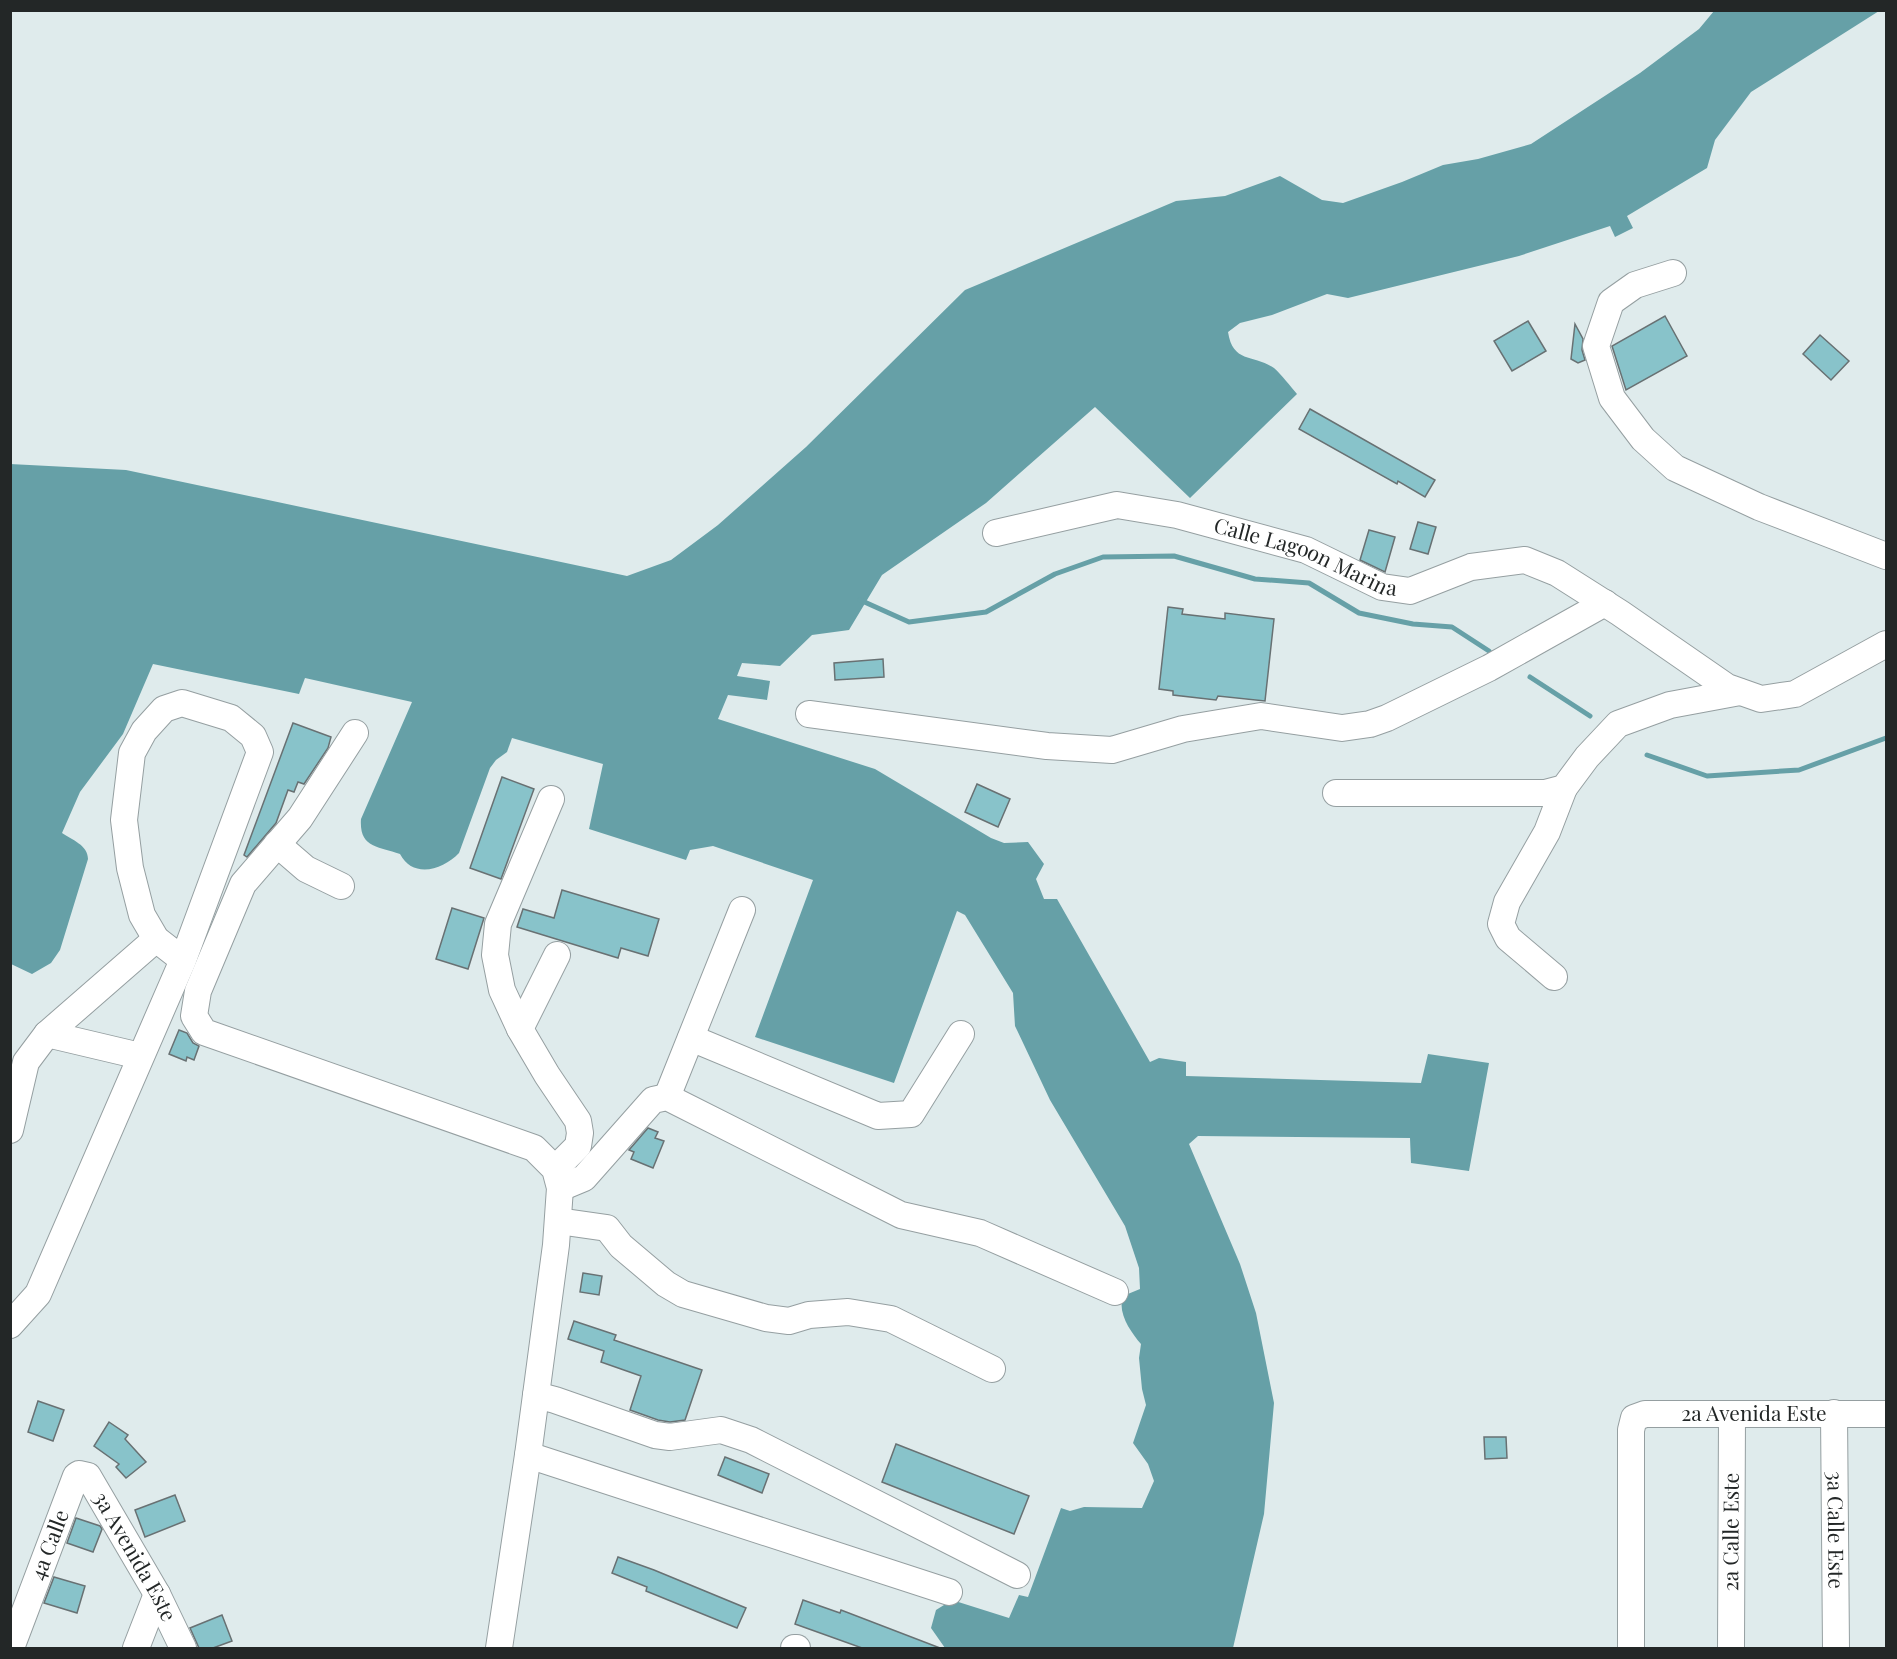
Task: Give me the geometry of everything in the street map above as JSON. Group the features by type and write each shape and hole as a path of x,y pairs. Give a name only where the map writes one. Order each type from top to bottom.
{"street":[{"path":"1673,273 1635,285 1611,302 1596,346 1612,398 1643,439 1675,468 1759,507 1887,556"},
{"name":"Calle Lagoon Marina","path":"996,533 1117,505 1177,515 1306,550 1382,587 1410,591 1471,567 1525,560 1557,573 1605,603 1727,687 1761,699 1794,694 1887,644"},
{"path":"809,714 1047,746 1112,750 1183,729 1261,716 1342,728 1370,724 1387,718 1490,668 1605,603"},
{"path":"1554,976 1508,938 1501,924 1506,902 1547,832 1564,788 1587,757 1618,724 1670,705 1740,692"},
{"path":"10,1325 38,1294 183,960 260,752 253,736 231,718 182,703 164,709 144,731 132,753 124,820 130,868 142,915 156,939 183,960"},
{"path":"355,733 300,818 243,884 198,991 194,1016 204,1032 534,1148 558,1179"},
{"path":"1336,793 1545,793 1564,788"},
{"path":"499,1648 528,1455 558,1221 558,1179 578,1146 579,1133 578,1121 520,1029 502,990 495,955 498,924 551,799"},
{"path":"277,844 306,869 341,886"},
{"path":"667,1097 742,910"},
{"path":"10,1130 26,1062 47,1034 156,939"},
{"path":"520,1029 556,955"},
{"path":"47,1034 140,1056"},
{"path":"691,1038 878,1116 892,1117 911,1114 961,1034"},
{"path":"558,1179 584,1178 653,1100 667,1097 901,1215 980,1233 1115,1292"},
{"path":"558,1221 607,1228 621,1246 666,1284 683,1294 766,1318 789,1321 809,1315 848,1312 891,1319 992,1370"},
{"path":"536,1395 655,1435 670,1437 722,1430 751,1440 1017,1575"},
{"name":"3a Calle Este","path":"1834,1413 1836,1648"},
{"name":"2a Avenida Este","path":"1631,1648 1631,1430 1634,1418 1645,1414 1732,1416 1887,1414"},
{"name":"2a Calle Este","path":"1731,1648 1732,1416"},
{"path":"528,1455 949,1592"},
{"name":"3a Avenida Este","path":"76,1476 80,1474 88,1476 157,1594 183,1648"},
{"name":"4a Calle","path":"11,1648 76,1476"},
{"path":"136,1648 157,1594"}],"water":[{"path":"1714,11 1879,11 1751,92 1715,140 1707,168 1627,216 1633,228 1615,237 1610,226 1519,256 1348,298 1327,294 1272,315 1240,323 1228,332 1234,349 1245,357 1274,368 1297,394 1190,498 1095,407 986,503 882,575 849,630 812,635 780,666 742,663 737,676 770,681 767,700 728,695 718,719 875,769 991,838 1004,843 1028,842 1044,864 1036,879 1044,899 1057,899 1150,1062 1159,1058 1186,1062 1186,1076 1421,1083 1428,1054 1489,1063 1469,1171 1411,1163 1410,1138 1198,1136 1189,1144 1240,1264 1256,1313 1274,1403 1264,1514 1233,1648 945,1648 931,1628 936,1610 952,1600 1009,1618 1019,1595 1028,1597 1061,1508 1070,1511 1084,1507 1142,1508 1154,1481 1148,1464 1133,1443 1146,1405 1139,1358 1141,1344 1129,1328 1122,1309 1123,1296 1140,1289 1139,1268 1125,1226 1050,1100 1015,1026 1013,993 965,915 957,911 894,1083 755,1037 813,880 713,846 690,850 686,860 589,829 603,764 512,738 507,752 490,768 459,853 437,867 420,869 412,867 400,854 377,847 367,841 361,829 361,819 412,702 305,678 299,694 153,664 123,734 80,792 62,833 82,846 88,859 60,950 51,963 32,974 11,964 10,464 126,470 627,576 671,560 718,525 806,447 965,290 1176,201 1225,196 1280,176 1322,200 1343,203 1443,165 1478,159 1531,144 1640,73 1699,29"}],"building":[{"path":"1665,316 1687,356 1626,390 1612,346"},
{"path":"1528,321 1546,351 1512,371 1494,341"},
{"path":"1575,324 1583,339 1582,350 1585,360 1578,363 1571,359"},
{"path":"1820,335 1849,361 1831,380 1803,354"},
{"path":"1310,409 1435,480 1425,497 1398,481 1397,484 1299,429"},
{"path":"1418,522 1436,527 1428,554 1410,549"},
{"path":"1369,530 1395,537 1385,572 1360,560"},
{"path":"1168,607 1183,609 1182,614 1225,619 1225,613 1274,619 1265,701 1218,696 1216,700 1173,695 1173,691 1159,689"},
{"path":"883,659 884,677 835,680 834,663"},
{"path":"293,723 331,737 328,748 304,784 298,782 294,792 288,790 276,823 247,857 244,855"},
{"path":"502,777 534,789 501,879 470,868"},
{"path":"977,784 1010,799 998,827 965,812"},
{"path":"562,890 659,919 648,956 621,948 618,958 517,927 523,909 554,918"},
{"path":"452,908 484,918 468,969 436,959"},
{"path":"179,1030 187,1033 193,1043 199,1046 194,1060 187,1057 186,1061 169,1054"},
{"path":"648,1128 658,1132 655,1138 664,1141 653,1168 631,1159 634,1152 629,1150"},
{"path":"583,1273 602,1276 599,1295 580,1292"},
{"path":"574,1321 616,1335 614,1340 702,1370 685,1420 670,1422 658,1420 630,1410 641,1376 601,1362 604,1351 568,1339"},
{"path":"38,1401 64,1410 53,1441 28,1432"},
{"path":"109,1422 128,1435 125,1439 146,1462 126,1478 116,1467 119,1464 94,1446"},
{"path":"1484,1437 1506,1437 1507,1458 1485,1459"},
{"path":"896,1444 1029,1496 1014,1534 882,1482"},
{"path":"725,1457 769,1474 762,1493 718,1475"},
{"path":"175,1495 185,1521 145,1537 135,1510"},
{"path":"76,1518 100,1526 102,1529 93,1552 67,1543"},
{"path":"618,1557 746,1608 737,1628 646,1591 647,1587 612,1573"},
{"path":"54,1577 85,1586 77,1613 44,1603"},
{"path":"803,1600 840,1613 841,1610 940,1648 862,1648 795,1624"},
{"path":"222,1615 232,1641 213,1648 199,1648 190,1628"}],"waterway":[{"path":"860,600 909,622 986,612 1055,574 1103,557 1174,556 1255,579 1309,583 1359,613 1413,624 1452,627 1489,651"},
{"path":"1530,677 1590,716"},
{"path":"1647,755 1707,776 1799,770 1886,738"}]}
